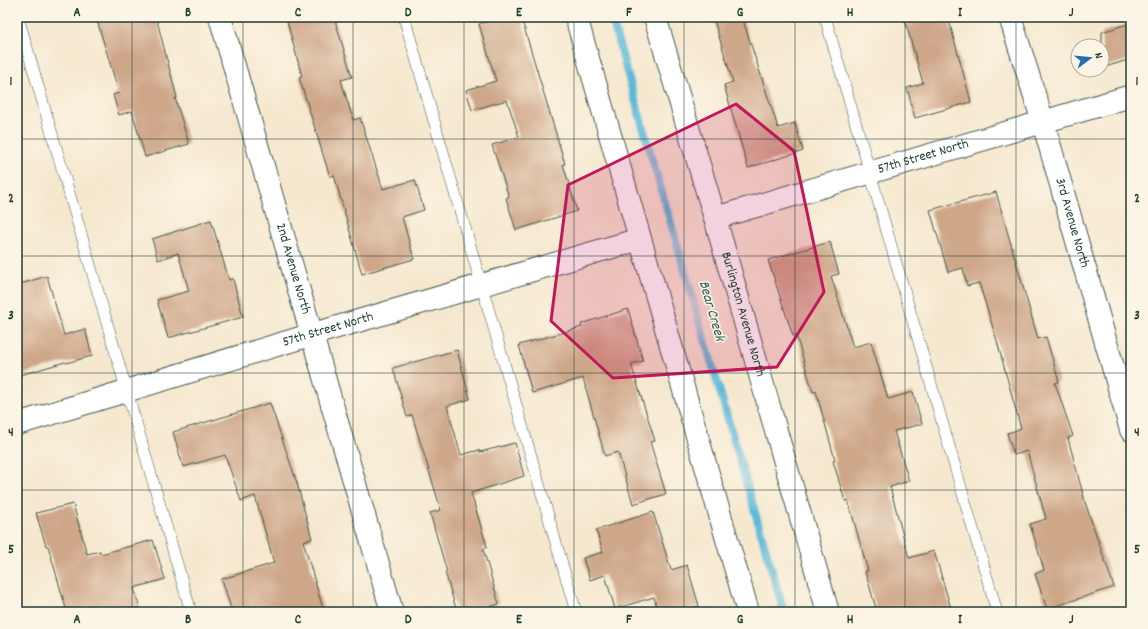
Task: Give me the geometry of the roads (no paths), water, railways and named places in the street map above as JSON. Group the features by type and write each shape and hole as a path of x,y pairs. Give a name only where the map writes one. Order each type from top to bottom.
{"street":[{"name":"2nd Avenue North","path":"220,17 310,335 392,612"},
{"path":"576,17 748,612"},
{"name":"Burlington Avenue North","path":"655,17 715,218 828,612"},
{"name":"3rd Avenue North","path":"1010,17 1043,122 1131,430"},
{"name":"57th Street North","path":"715,218 1131,96"},
{"name":"57th Street North","path":"17,424 310,335 640,239"}],"lane":[{"path":"18,17 128,390 191,612"},
{"path":"404,17 480,285 576,612"},
{"path":"825,17 997,612"}],"waterway":[{"name":"Bear Creek","path":"611,17 784,612"}]}
